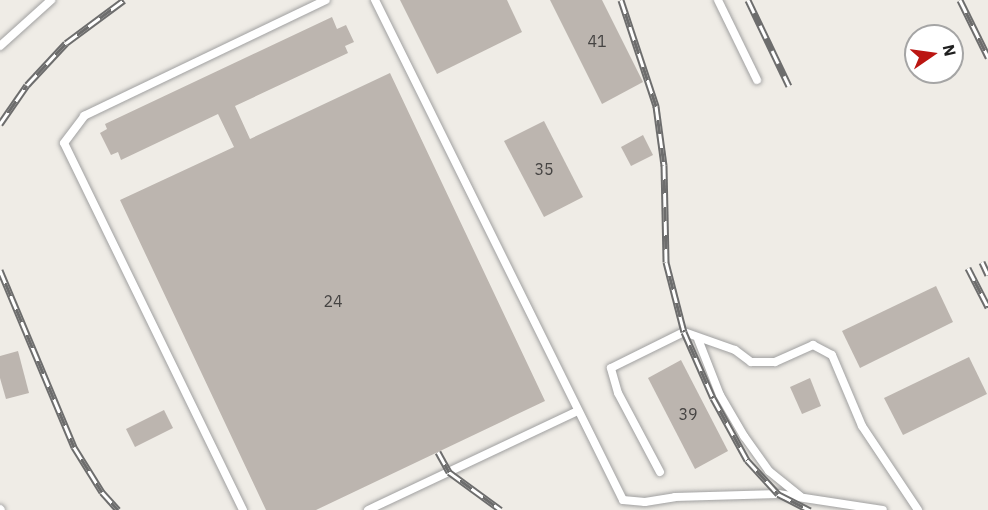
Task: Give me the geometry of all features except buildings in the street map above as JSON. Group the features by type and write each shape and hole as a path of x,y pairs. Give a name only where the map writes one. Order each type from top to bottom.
{"lane":[{"path":"0,46 51,0"},
{"path":"243,510 64,143 84,116 326,0"},
{"path":"375,0 623,500 632,503 675,497 778,494 883,510"},
{"path":"718,0 758,80"},
{"path":"660,472 618,393 611,368 684,332 698,339 735,350 751,362 775,362 813,345 823,348 832,355 862,426 918,510"},
{"path":"698,339 720,395 744,436 769,471 801,496"},
{"path":"368,510 577,411"}],"railway":[{"path":"0,124 27,85 66,43 124,0"},
{"path":"621,0 656,106 664,165 666,262 684,332 713,398 747,460 778,494 810,510"},
{"path":"748,0 789,86"},
{"path":"960,0 988,57"},
{"path":"982,262 988,275"},
{"path":"968,268 988,307"},
{"path":"0,270 74,447 102,492 118,510"},
{"path":"438,452 449,472 501,510"}]}
